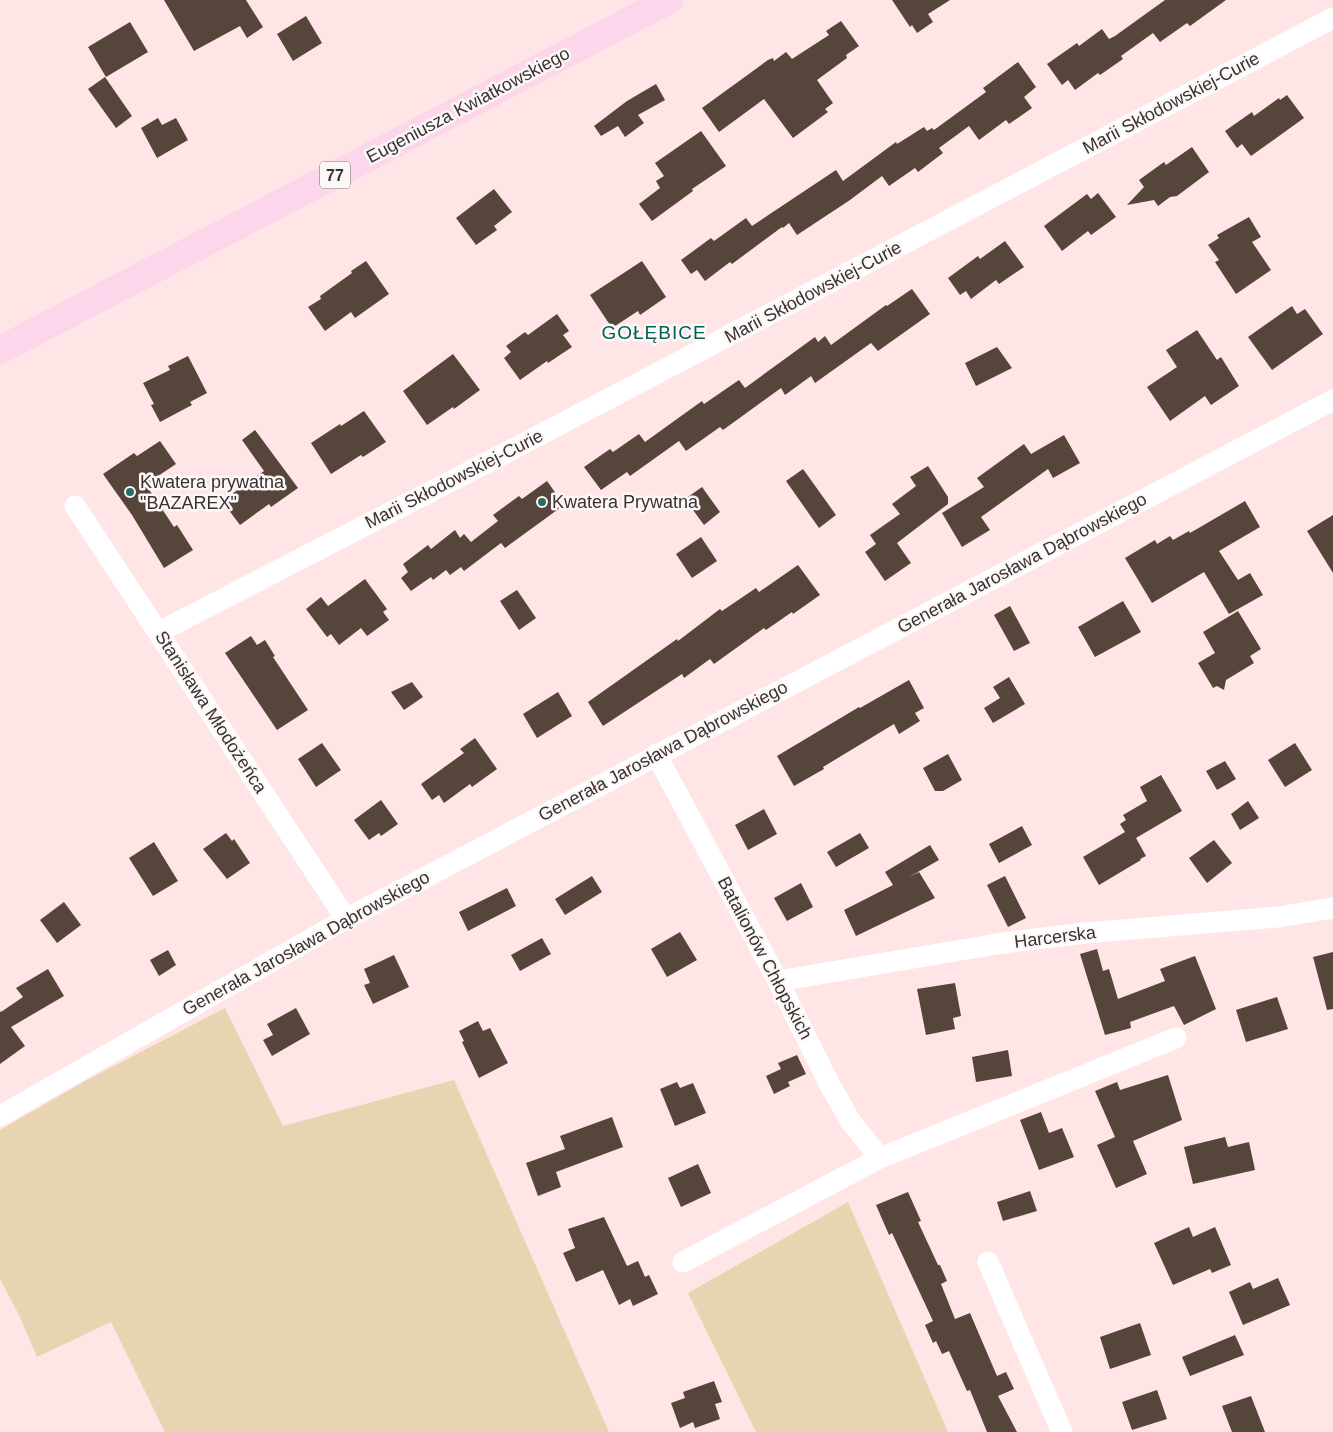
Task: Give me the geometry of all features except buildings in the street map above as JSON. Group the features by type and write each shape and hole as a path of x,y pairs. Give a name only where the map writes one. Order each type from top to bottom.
{"main road":[{"name":"Eugeniusza Kwiatkowskiego","path":"0,350 669,0"}],"street":[{"name":"Marii Skłodowskiej-Curie","path":"159,632 577,416 1333,18"},
{"name":"Generała Jarosława Dąbrowskiego","path":"0,1116 346,919 656,754 1333,400"},
{"name":"Stanisława Młodożeńca","path":"75,506 346,919"},
{"name":"Batalionów Chłopskich","path":"656,754 778,980 836,1096 851,1122 880,1158"},
{"name":"Harcerska","path":"778,980 1003,943 1085,933 1278,917 1333,908"},
{"path":"682,1262 880,1158 1176,1038"},
{"path":"988,1262 1062,1432"}],"shaded area":[{"path":"225,1008 283,1126 454,1080 609,1432 165,1432 111,1322 37,1357 19,1315 0,1279 0,1130 87,1080"},
{"path":"848,1202 948,1432 756,1432 688,1293"}],"place":[{"name":"Kwatera prywatna \"BAZAREX\"","path":"130,492"},
{"name":"Kwatera Prywatna","path":"542,502"}],"district":[{"name":"GOŁĘBICE","path":"654,332"}]}
